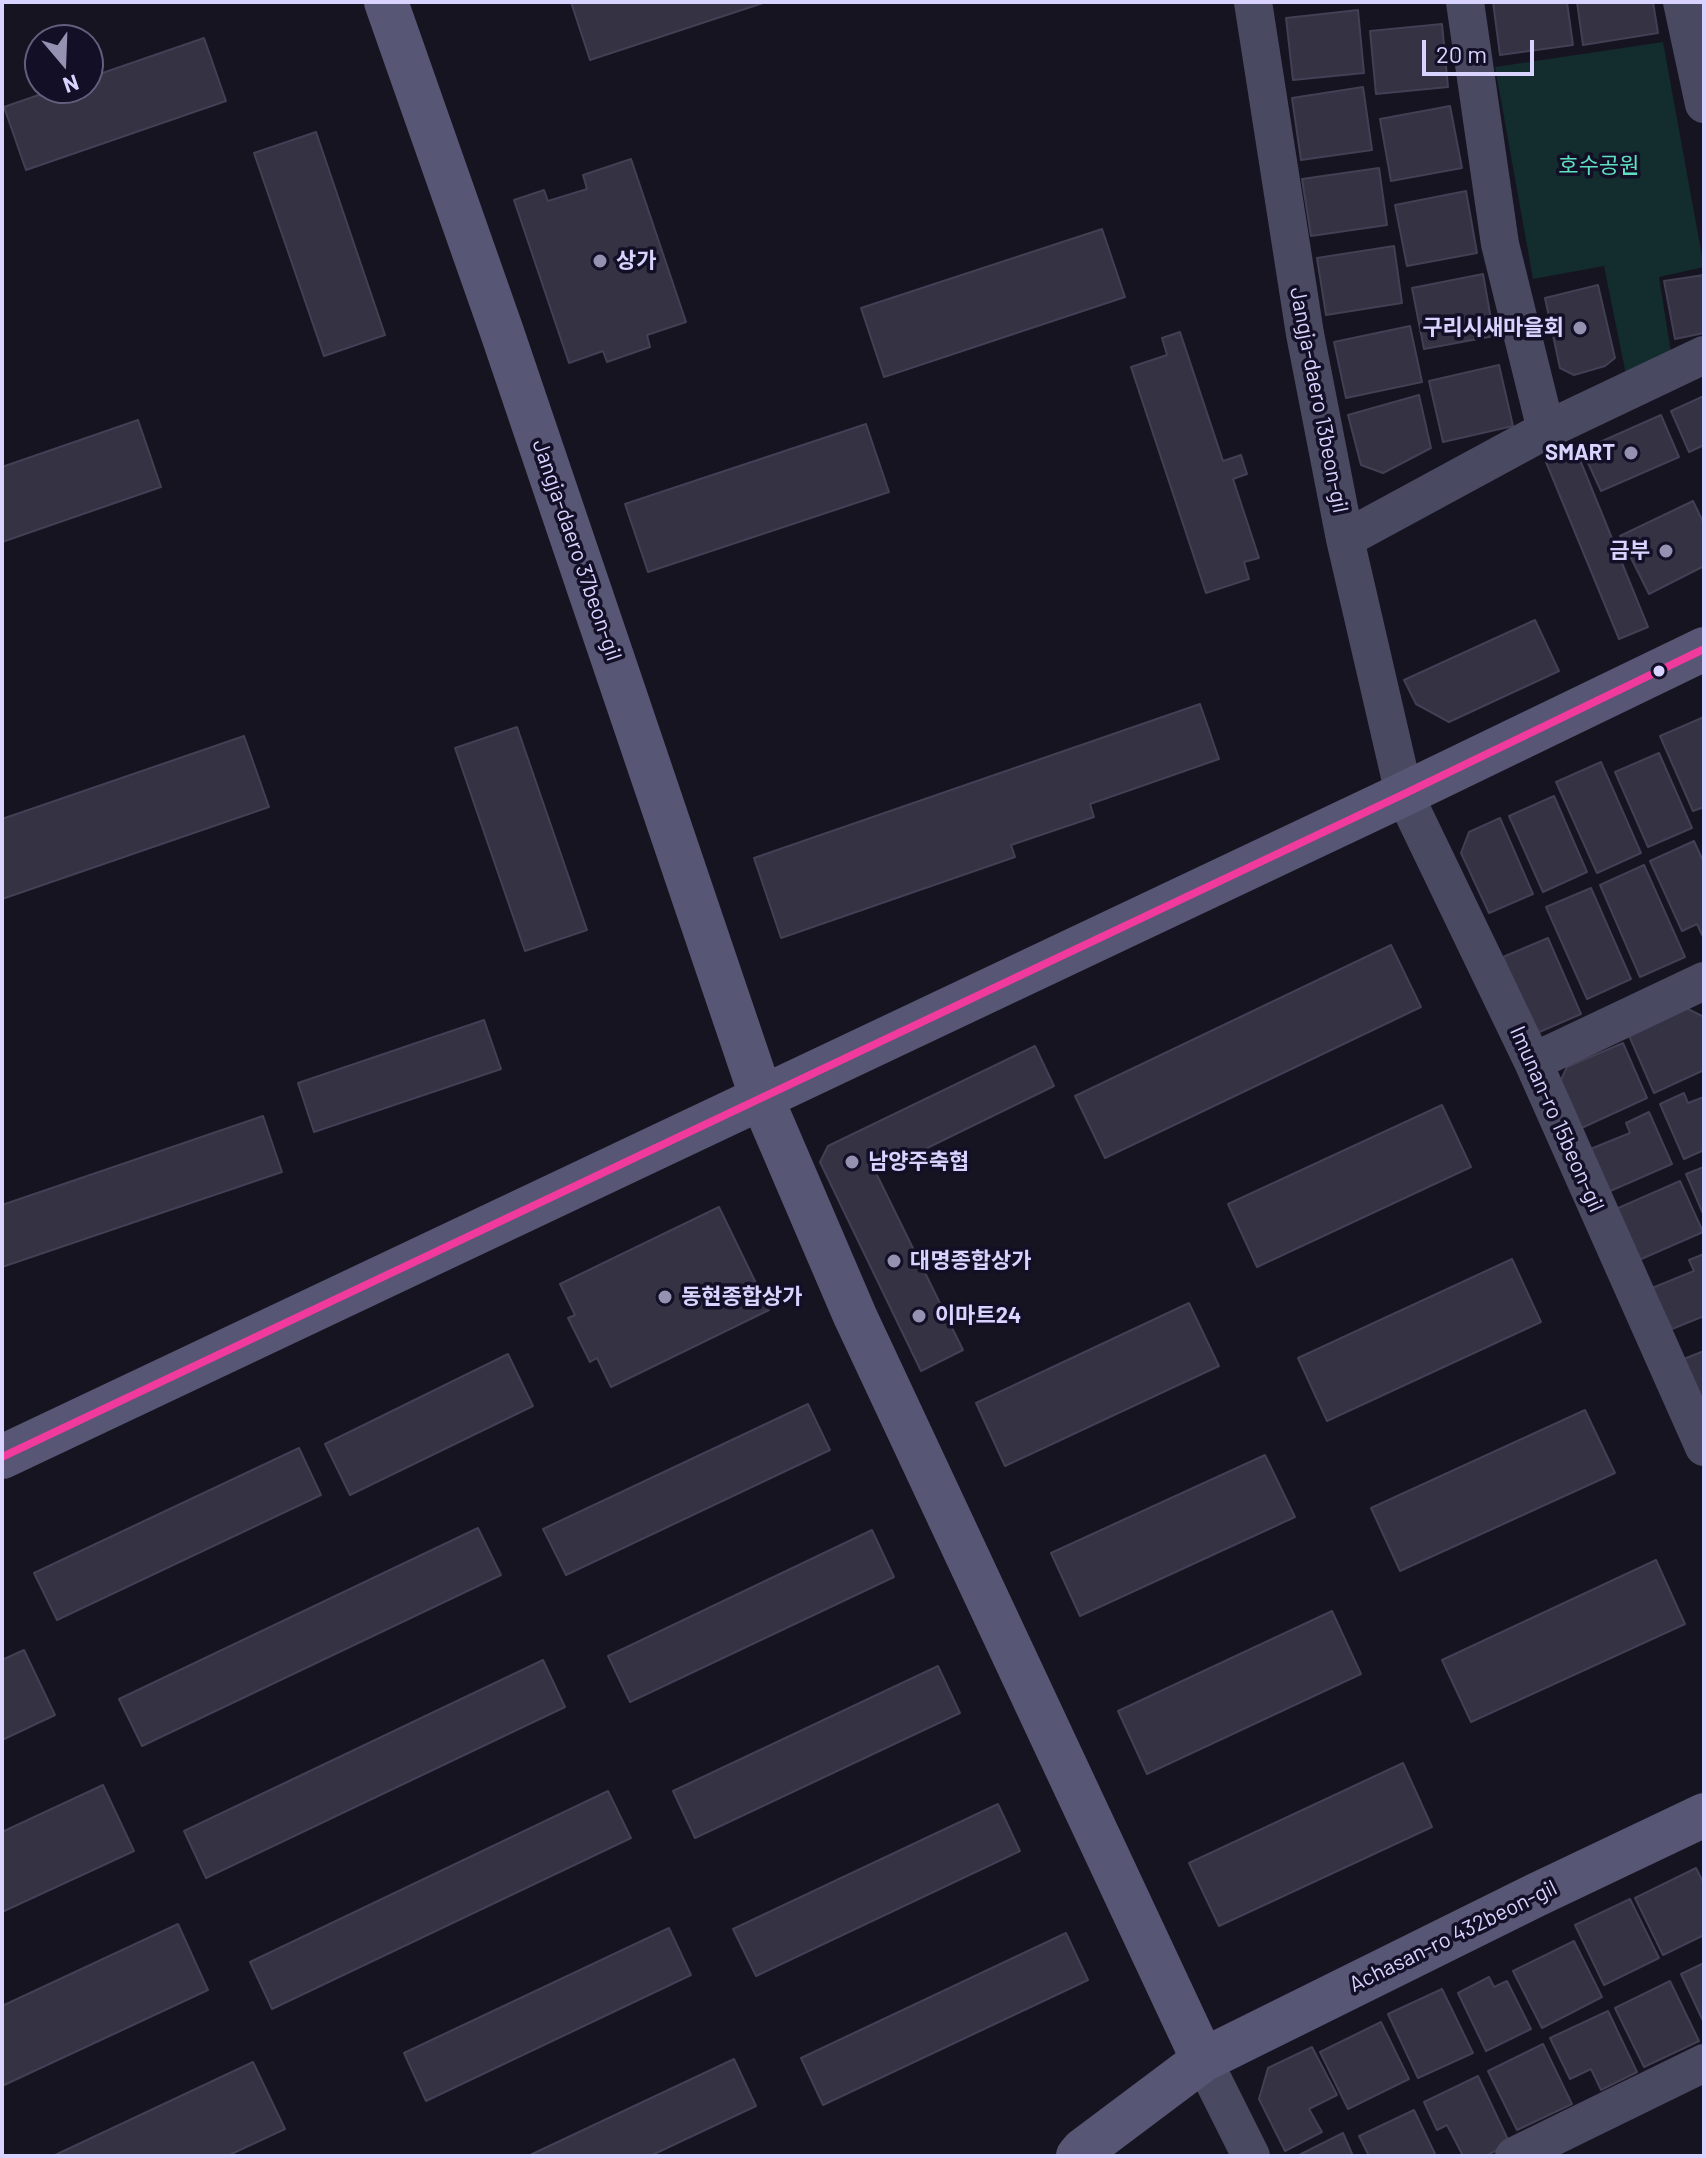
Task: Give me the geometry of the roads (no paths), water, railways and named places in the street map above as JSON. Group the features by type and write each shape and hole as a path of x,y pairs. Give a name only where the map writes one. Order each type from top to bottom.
{"street":[{"name":"Jangja-daero 37beon-gil","path":"386,2 512,361 762,1099 855,1316 1203,2060"},
{"name":"Jangja-daero 13beon-gil","path":"1253,2 1305,334 1345,539 1404,794"},
{"path":"1465,2 1500,244 1546,430"},
{"path":"1682,2 1704,104"},
{"path":"1345,539 1546,430 1704,355"},
{"path":"2,1457 762,1099 1704,649"},
{"name":"Imunan-ro 15beon-gil","path":"1404,794 1533,1062 1704,1447"},
{"path":"1533,1062 1704,981"},
{"name":"Achasan-ro 432beon-gil","path":"1078,2156 1203,2060 1704,1815"},
{"path":"1203,2060 1251,2156"},
{"path":"1519,2155 1704,2063"}],"place":[{"name":"상가","path":"600,261"},
{"name":"구리시새마을회","path":"1580,328"},
{"name":"SMART","path":"1631,453"},
{"name":"금부","path":"1666,551"},
{"name":"남양주축협","path":"852,1162"},
{"name":"대명종합상가","path":"894,1261"},
{"name":"동현종합상가","path":"665,1297"},
{"name":"이마트24","path":"919,1316"}],"park label":[{"name":"호수공원","path":"1599,166"}]}
